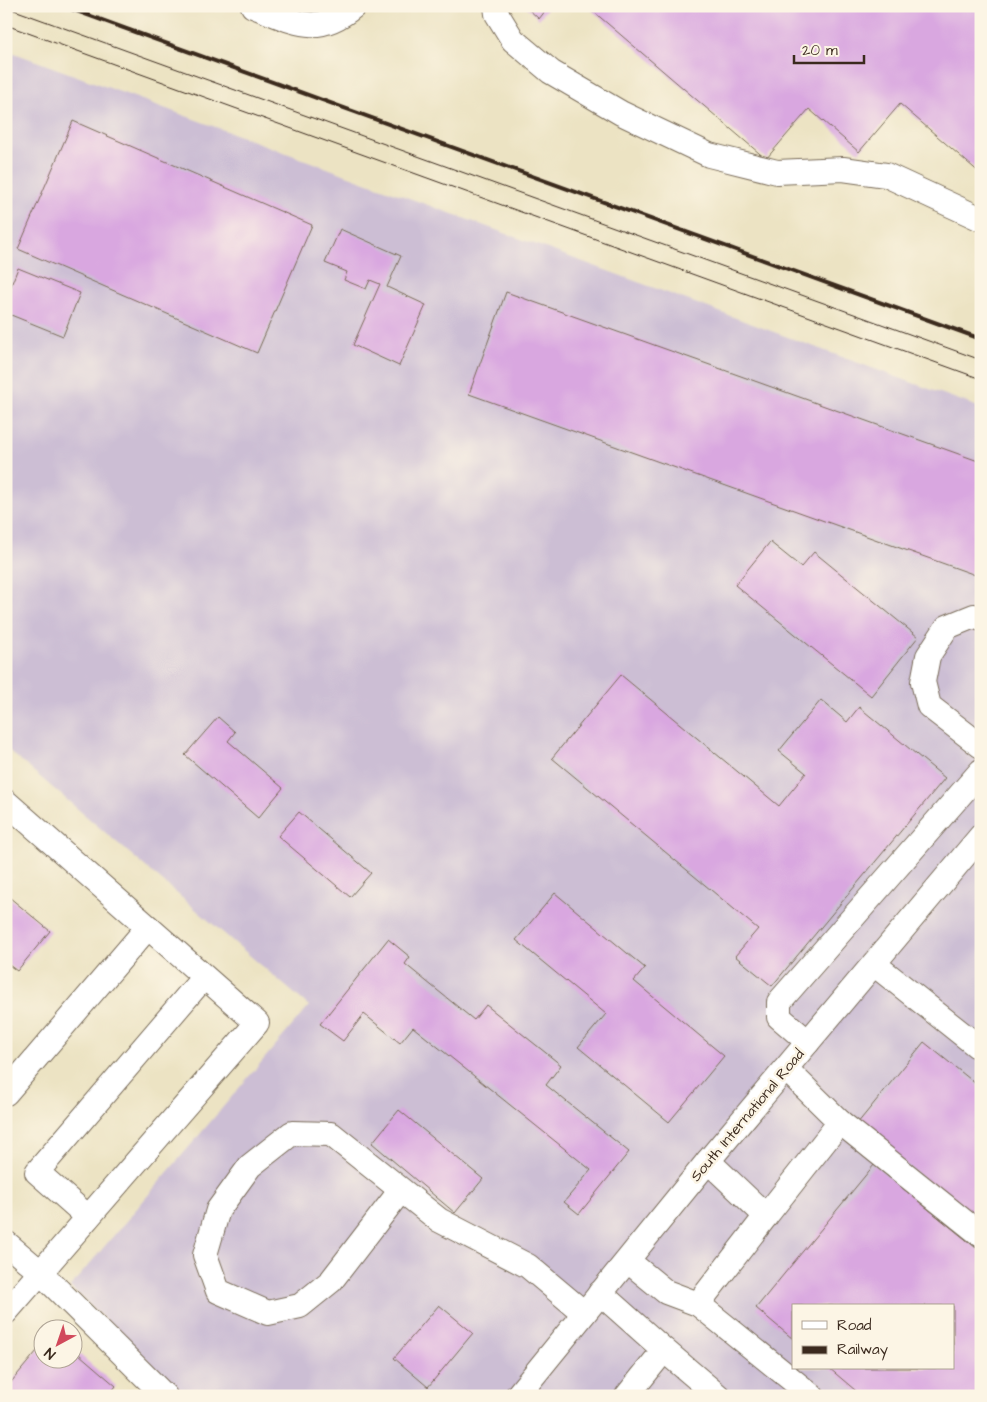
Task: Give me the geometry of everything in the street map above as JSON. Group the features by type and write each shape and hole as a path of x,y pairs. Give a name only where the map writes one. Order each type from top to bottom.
{"street":[{"path":"252,6 303,24 321,25 341,17 354,6"},
{"path":"496,6 497,14 513,40 551,72 621,113 709,154 777,172 843,169 886,175 981,219"},
{"path":"981,619 974,616 947,627 928,656 923,682 929,706 981,746"},
{"path":"808,1042 779,1017 779,1002 981,771"},
{"path":"6,802 257,1023 6,1312"},
{"name":"South International Road","path":"517,1396 708,1161 981,836"},
{"path":"6,1093 148,927"},
{"path":"874,964 981,1049"},
{"path":"88,1217 37,1172 204,977"},
{"path":"786,1069 840,1122 981,1235"},
{"path":"698,1304 840,1122"},
{"path":"401,1190 331,1281 300,1306 268,1313 218,1291 205,1255 218,1210 250,1166 292,1132 331,1134 401,1190 438,1220 528,1266 584,1313"},
{"path":"708,1161 766,1216"},
{"path":"6,1243 40,1272 165,1396"},
{"path":"628,1261 666,1292 698,1304 812,1396"},
{"path":"600,1293 718,1396"},
{"path":"627,1396 664,1350"}],"shaded area":[{"path":"6,50 981,408 981,1396 186,1396 70,1287 309,1006 6,748"}],"building":[{"path":"525,6 549,6 539,19"},
{"path":"587,6 981,6 981,174 900,104 859,152 809,109 766,159"},
{"path":"73,121 312,225 257,353 18,249"},
{"path":"340,229 401,256 387,287 426,305 399,366 353,345 380,284 370,280 366,289 344,280 347,272 325,263"},
{"path":"18,268 80,293 63,336 6,313 6,298"},
{"path":"506,292 981,462 981,577 469,394"},
{"path":"770,542 801,567 814,552 918,637 871,696 735,585"},
{"path":"621,675 779,806 806,773 779,751 821,700 847,722 859,707 945,778 772,986 735,956 758,929 552,758"},
{"path":"218,717 235,732 228,741 283,788 258,818 185,755"},
{"path":"299,812 371,873 350,897 278,836"},
{"path":"555,893 645,968 634,981 724,1056 669,1122 578,1047 606,1014 516,940"},
{"path":"9,897 50,931 17,971 9,965 6,968 6,900"},
{"path":"388,939 410,957 405,964 474,1020 486,1005 561,1065 546,1085 629,1152 579,1214 564,1202 591,1170 413,1027 400,1043 364,1014 343,1041 320,1024"},
{"path":"924,1042 981,1088 981,1225 857,1124"},
{"path":"399,1110 483,1179 455,1213 372,1143"},
{"path":"874,1165 981,1252 981,1396 862,1396 831,1370 954,1370 954,1304 792,1304 792,1338 756,1308"},
{"path":"439,1305 473,1333 428,1387 394,1358"},
{"path":"32,1357 32,1370 82,1370 82,1357 116,1386 108,1396 17,1396 7,1387"}],"tram line":[{"path":"6,7 981,360"},
{"path":"6,25 981,379"}],"railway":[{"path":"63,6 981,339"}]}
